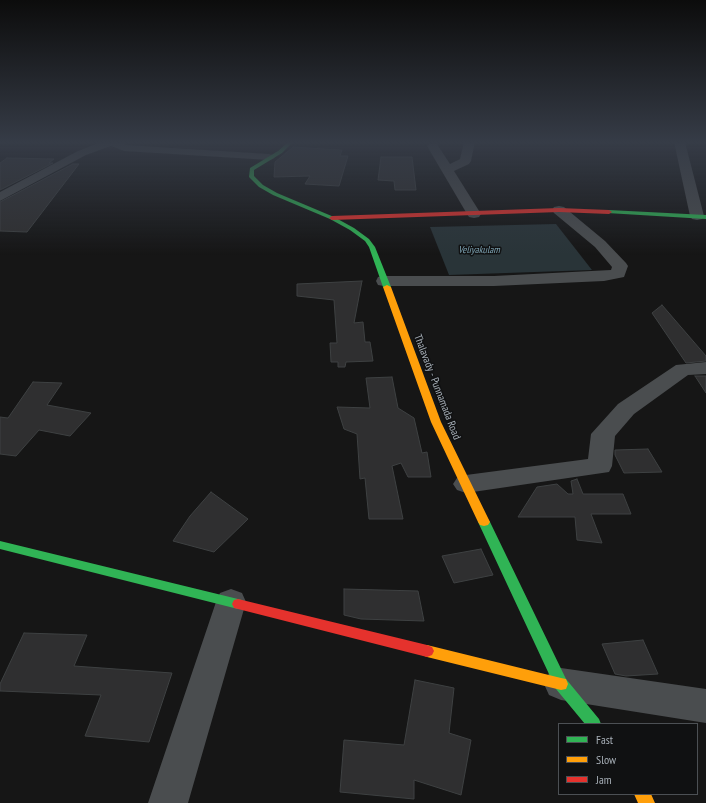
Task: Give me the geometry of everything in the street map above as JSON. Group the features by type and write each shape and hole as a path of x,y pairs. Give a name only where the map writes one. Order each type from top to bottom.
{"main road":[{"name":"Thalavady - Punnamada Road","path":"254,179 275,194 332,218 368,240 372,247 436,422 562,684 593,723"},
{"path":"332,218 559,210 702,217"},
{"path":"0,545 562,684"}],"street":[{"path":"0,197 33,179"},
{"path":"454,179 474,214"},
{"path":"690,179 702,217"},
{"path":"384,281 494,281 604,276 618,273 620,266 600,244 559,210"},
{"path":"466,484 600,466 603,434 626,410 684,369 706,368"},
{"path":"168,803 231,602"},
{"path":"562,684 706,706"}],"water":[{"name":"Veliyakulam","path":"556,224 592,270 449,275 430,227"}],"building":[{"path":"0,179 21,179 0,190"},
{"path":"43,179 67,179 27,232 0,231 0,202"},
{"path":"308,179 341,179 339,186 305,184"},
{"path":"415,179 416,190 395,190 394,181 378,180"},
{"path":"362,281 354,323 363,322 365,342 370,342 373,361 346,362 345,367 338,367 338,362 331,362 330,343 337,343 334,300 297,296 297,284"},
{"path":"662,305 706,356 706,361 686,363 652,313"},
{"path":"695,376 706,376 706,393"},
{"path":"392,377 398,408 414,418 422,453 427,452 431,477 408,477 401,463 392,466 403,519 369,519 365,478 360,479 357,434 344,429 337,407 370,408 366,378"},
{"path":"33,382 62,383 47,405 91,413 70,436 39,430 16,456 0,454 0,417 8,418"},
{"path":"648,449 662,472 624,473 615,455 615,450"},
{"path":"577,479 583,494 623,494 631,514 591,514 602,543 577,540 575,517 518,517 537,487 557,484 568,494 573,494 571,481"},
{"path":"211,492 248,519 214,552 173,541 190,516"},
{"path":"481,549 493,575 454,583 442,556"},
{"path":"344,589 418,591 424,621 361,619 344,615"},
{"path":"24,633 87,635 74,666 172,673 149,742 85,736 101,695 0,691 0,684"},
{"path":"643,640 658,674 626,676 615,674 602,644"},
{"path":"415,680 454,688 449,733 471,740 461,795 414,780 414,799 340,792 344,740 404,745"}],"traffic: fast":[{"path":"254,179 261,186 275,194 332,218 352,229 367,240 372,247 387,287"},
{"path":"609,212 706,217"},
{"path":"484,522 561,684 593,723"},
{"path":"0,545 238,604"}],"traffic: slow":[{"path":"387,287 436,422 484,522"},
{"path":"427,651 561,684"},
{"path":"643,795 647,803"}],"traffic: jam":[{"path":"332,218 559,210 609,212"},
{"path":"238,604 427,651"}]}
